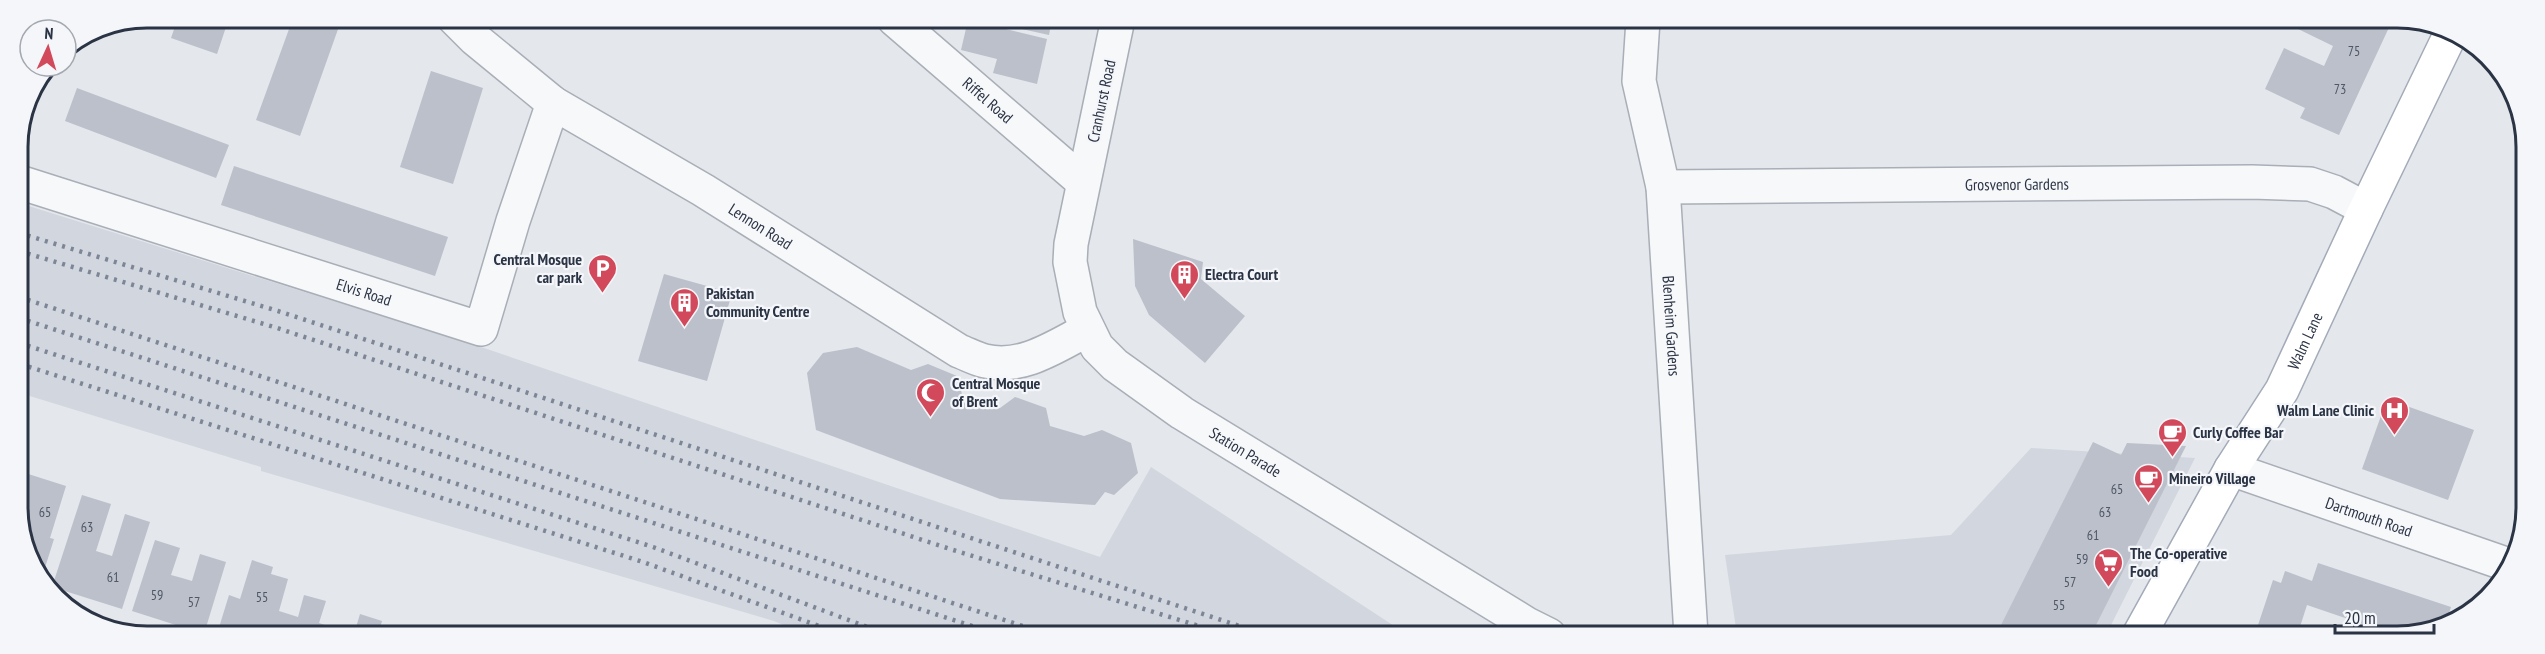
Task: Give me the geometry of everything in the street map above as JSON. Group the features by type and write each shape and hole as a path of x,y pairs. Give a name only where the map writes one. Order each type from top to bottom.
{"main road":[{"name":"Walm Lane","path":"2144,625 2231,469 2282,390 2448,40"}],"street":[{"name":"Blenheim Gardens","path":"1642,28 1639,81 1663,187 1690,625"},
{"name":"Lennon Road","path":"465,29 554,103 703,190 959,351 986,362 1014,363 1035,356 1087,330"},
{"name":"Riffel Road","path":"905,29 1083,182"},
{"name":"Cranhurst Road","path":"1083,182 1116,29"},
{"name":"Elvis Road","path":"29,185 481,329 513,221 554,103"},
{"name":"Station Parade","path":"1083,182 1071,244 1070,262 1077,303 1087,330 1097,347 1115,365 1182,413 1531,625"},
{"name":"Grosvenor Gardens","path":"1663,187 2240,182 2310,184 2334,192 2366,209"},
{"name":"Dartmouth Road","path":"2231,469 2502,563"}],"shaded area":[{"path":"29,206 484,348 1100,557 1151,467 1393,625 785,626 261,471 261,467 28,396"},
{"path":"2031,448 2195,458 2111,625 1736,625 1725,555 1951,535"}],"building":[{"path":"2296,28 2389,28 2339,135 2300,118 2305,108 2265,89 2284,48 2324,66 2333,46"},
{"path":"174,29 225,29 217,54 171,38"},
{"path":"289,29 338,29 300,136 256,120"},
{"path":"966,29 1004,29 1047,39 1037,84 993,73 997,59 961,50"},
{"path":"1020,29 1050,29 1049,35"},
{"path":"431,71 483,88 453,184 400,167"},
{"path":"77,88 229,145 216,178 65,121"},
{"path":"234,166 448,237 435,276 221,205"},
{"name":"Electra Court","path":"1133,239 1203,262 1201,279 1245,316 1205,363 1149,315 1135,286"},
{"name":"Pakistan Community Centre","path":"664,274 732,293 707,381 638,361"},
{"name":"Central Mosque of Brent","path":"857,347 911,370 928,364 957,376 962,394 1000,408 1015,397 1046,408 1050,426 1084,436 1102,430 1131,443 1138,473 1114,495 1105,492 1095,505 1000,499 816,430 807,373 823,353"},
{"path":"2387,399 2474,430 2448,500 2362,469"},
{"path":"2093,442 2121,455 2127,443 2186,446 2096,625 2001,625"},
{"path":"28,474 66,486 50,538 54,539 45,568 31,529"},
{"path":"82,495 111,504 96,551 112,556 125,514 150,522 122,609 62,590 54,580"},
{"path":"155,540 180,548 171,575 192,581 200,554 226,562 206,626 179,626 132,611"},
{"path":"252,560 273,567 271,574 288,579 279,611 298,617 304,595 326,601 319,623 328,626 219,626 229,595 240,599"},
{"path":"2318,563 2451,607 2449,614 2428,621 2405,625 2366,625 2307,605 2301,625 2258,625 2273,580 2281,583 2285,571 2312,581"},
{"path":"360,614 382,621 380,626 356,626"}],"railway":[{"path":"29,236 278,311 1238,626"},
{"path":"29,254 274,327 950,549 1197,626"},
{"path":"29,300 1021,626"},
{"path":"29,321 971,626"},
{"path":"28,346 653,547 864,626"},
{"path":"28,367 643,562 818,626"}],"place":[{"name":"Central Mosque car park","path":"603,294"},
{"name":"Electra Court","path":"1184,300"},
{"name":"Pakistan Community Centre","path":"685,328"},
{"name":"Central Mosque of Brent","path":"931,418"},
{"name":"Walm Lane Clinic","path":"2395,436"},
{"name":"Curly Coffee Bar","path":"2172,458"},
{"name":"Mineiro Village","path":"2148,504"},
{"name":"The Co-operative Food","path":"2109,588"}]}
